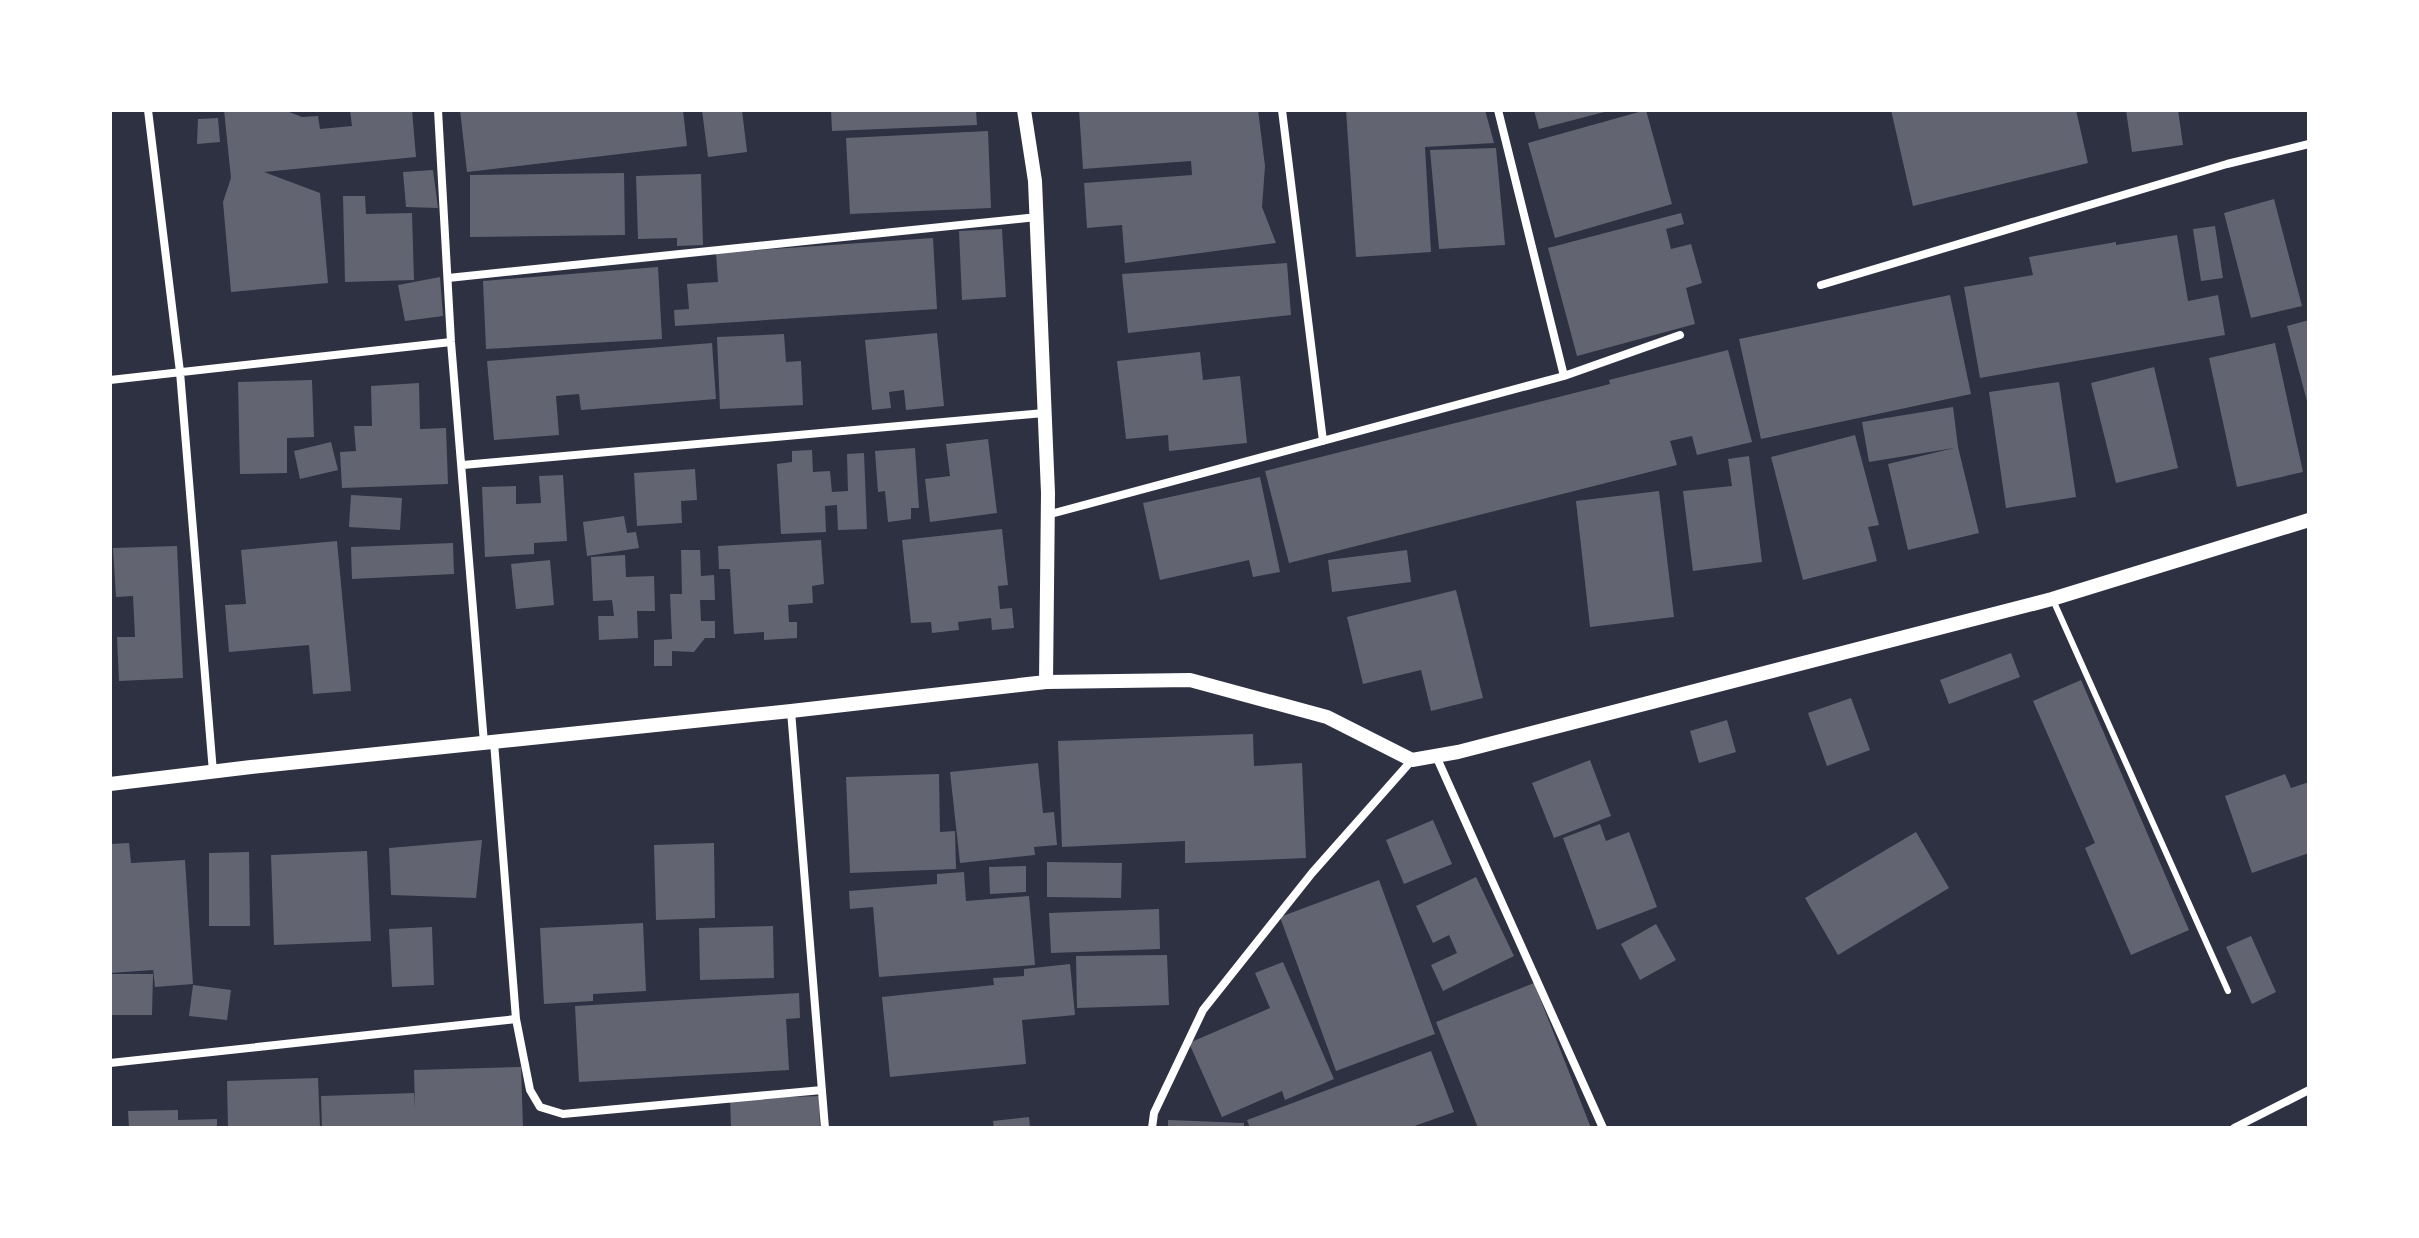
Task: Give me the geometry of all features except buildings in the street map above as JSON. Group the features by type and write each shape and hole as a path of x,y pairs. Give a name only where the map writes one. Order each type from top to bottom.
{"street":[{"path":"148,110 180,372 213,772"},
{"path":"438,110 451,342 516,1019 530,1090 540,1107 563,1114 822,1090"},
{"path":"1024,110 1035,181 1048,493 1046,682"},
{"path":"1282,110 1323,441"},
{"path":"1498,110 1564,376"},
{"path":"1821,285 2212,169 2309,144"},
{"path":"448,278 1037,217"},
{"path":"1046,515 1564,376 1680,335"},
{"path":"110,380 451,342"},
{"path":"463,465 1044,413"},
{"path":"110,784 1046,682 1190,680 1327,717 1412,760 1458,752 2052,599 2309,520"},
{"path":"791,711 825,1128"},
{"path":"1436,756 1603,1128"},
{"path":"1152,1128 1154,1113 1203,1010 1312,873 1412,760"},
{"path":"110,1063 516,1019"},
{"path":"2234,1128 2309,1090"},
{"path":"563,1114 563,1128"}],"lane":[{"path":"2052,599 2228,991"}]}
